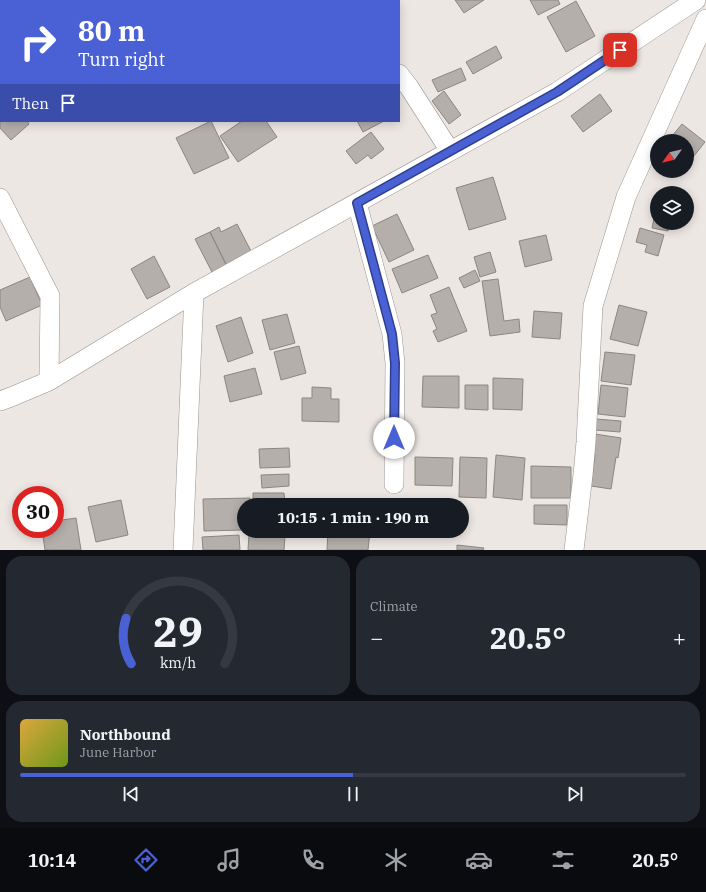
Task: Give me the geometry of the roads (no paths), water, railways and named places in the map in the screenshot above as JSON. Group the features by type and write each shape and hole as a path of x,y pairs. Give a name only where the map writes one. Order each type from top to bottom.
{"street":[{"path":"0,401 49,381 194,293 557,92 696,0"},
{"path":"574,550 585,449 593,306 626,197 706,20"},
{"path":"400,75 450,151"},
{"path":"0,198 50,296 49,381"},
{"path":"357,203 392,334 395,363 394,484"},
{"path":"183,550 194,293"}]}
